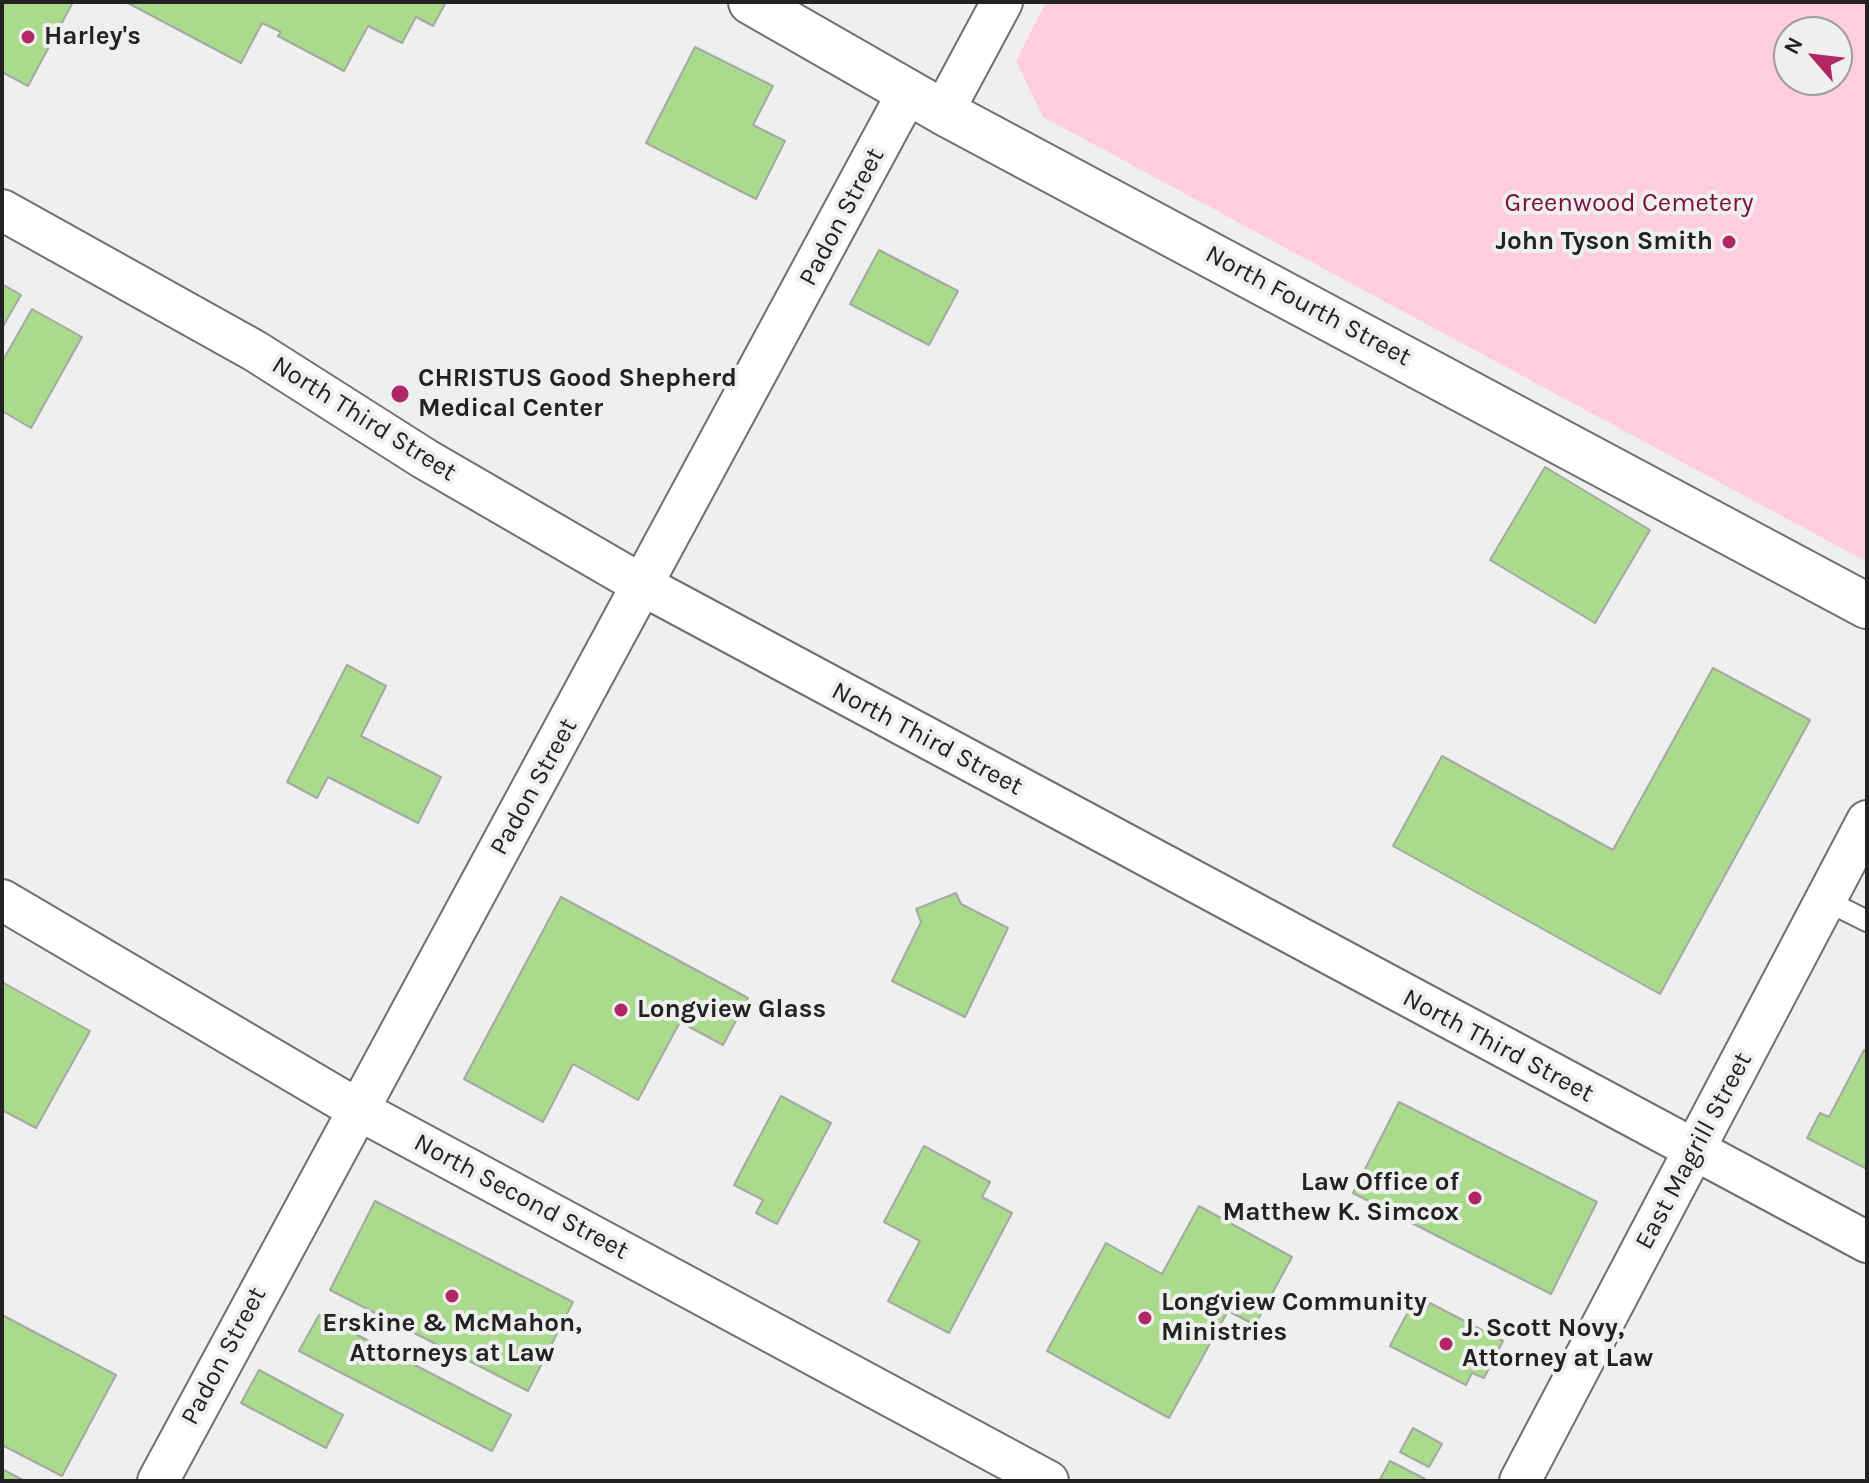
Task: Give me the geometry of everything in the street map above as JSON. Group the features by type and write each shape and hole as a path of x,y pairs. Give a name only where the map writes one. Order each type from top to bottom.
{"street":[{"name":"North Fourth Street","path":"751,2 926,102 1867,606"},
{"name":"Padon Street","path":"158,1481 357,1109 644,586 926,102 1002,2"},
{"name":"North Third Street","path":"2,210 255,351 425,459 644,586 1867,1242"},
{"name":"East Magrill Street","path":"1520,1481 1867,821"},
{"name":"North Second Street","path":"2,900 357,1109 1048,1481"}],"lane":[{"path":"1825,900 1867,921"}],"green space":[{"name":"Greenwood Cemetery","path":"1046,2 1867,2 1867,562 1043,117 1016,61"}],"building":[{"name":"Harley's","path":"2,2 73,2 28,86 2,72"},
{"path":"126,2 446,2 433,26 416,17 402,43 368,26 344,71 278,36 281,32 262,23 241,63"},
{"path":"695,47 773,86 753,125 785,141 756,199 646,143"},
{"path":"879,250 958,291 929,345 850,304"},
{"path":"2,284 21,295 2,328"},
{"path":"32,309 82,337 31,428 2,411 2,362"},
{"path":"1545,467 1650,530 1595,623 1490,560"},
{"path":"347,665 386,686 361,736 441,777 418,823 328,777 317,798 287,782"},
{"path":"1713,668 1810,720 1660,994 1393,846 1442,756 1613,850"},
{"path":"956,893 961,904 1008,928 965,1017 892,981 921,922 916,909"},
{"name":"Longview Glass","path":"561,897 748,998 723,1045 680,1022 638,1100 573,1064 543,1122 464,1079"},
{"path":"2,982 90,1031 36,1128 2,1110"},
{"path":"1864,1050 1867,1052 1867,1169 1807,1138 1820,1113 1829,1117"},
{"path":"781,1096 831,1123 777,1224 756,1213 763,1200 734,1185"},
{"name":"Law Office of Matthew K. Simcox","path":"1399,1102 1597,1202 1551,1294 1353,1193"},
{"path":"924,1146 990,1182 982,1197 1012,1213 949,1333 888,1301 920,1241 884,1222"},
{"name":"Erskine & McMahon, Attorneys at Law","path":"375,1201 573,1302 528,1391 330,1290"},
{"name":"Longview Community Ministries","path":"1199,1206 1292,1257 1255,1325 1228,1311 1169,1418 1047,1351 1106,1243 1162,1274"},
{"name":"J. Scott Novy, Attorney at Law","path":"1430,1303 1503,1341 1484,1378 1472,1373 1466,1385 1390,1346 1410,1308 1423,1315"},
{"path":"2,1315 116,1375 62,1476 2,1445"},
{"path":"319,1315 511,1415 492,1451 299,1351"},
{"path":"259,1370 343,1415 326,1448 241,1403"},
{"path":"1413,1428 1442,1444 1429,1467 1400,1452"},
{"path":"1390,1461 1425,1479 1424,1481 1379,1481"},
{"path":"2,1469 25,1481 2,1481"}],"place":[{"name":"Harley's","path":"28,37"},
{"name":"John Tyson Smith","path":"1729,242"},
{"name":"CHRISTUS Good Shepherd Medical Center","path":"400,394"},
{"name":"Longview Glass","path":"621,1010"},
{"name":"Law Office of Matthew K. Simcox","path":"1475,1198"},
{"name":"Erskine & McMahon, Attorneys at Law","path":"452,1296"},
{"name":"Longview Community Ministries","path":"1145,1318"},
{"name":"J. Scott Novy, Attorney at Law","path":"1446,1344"}]}
